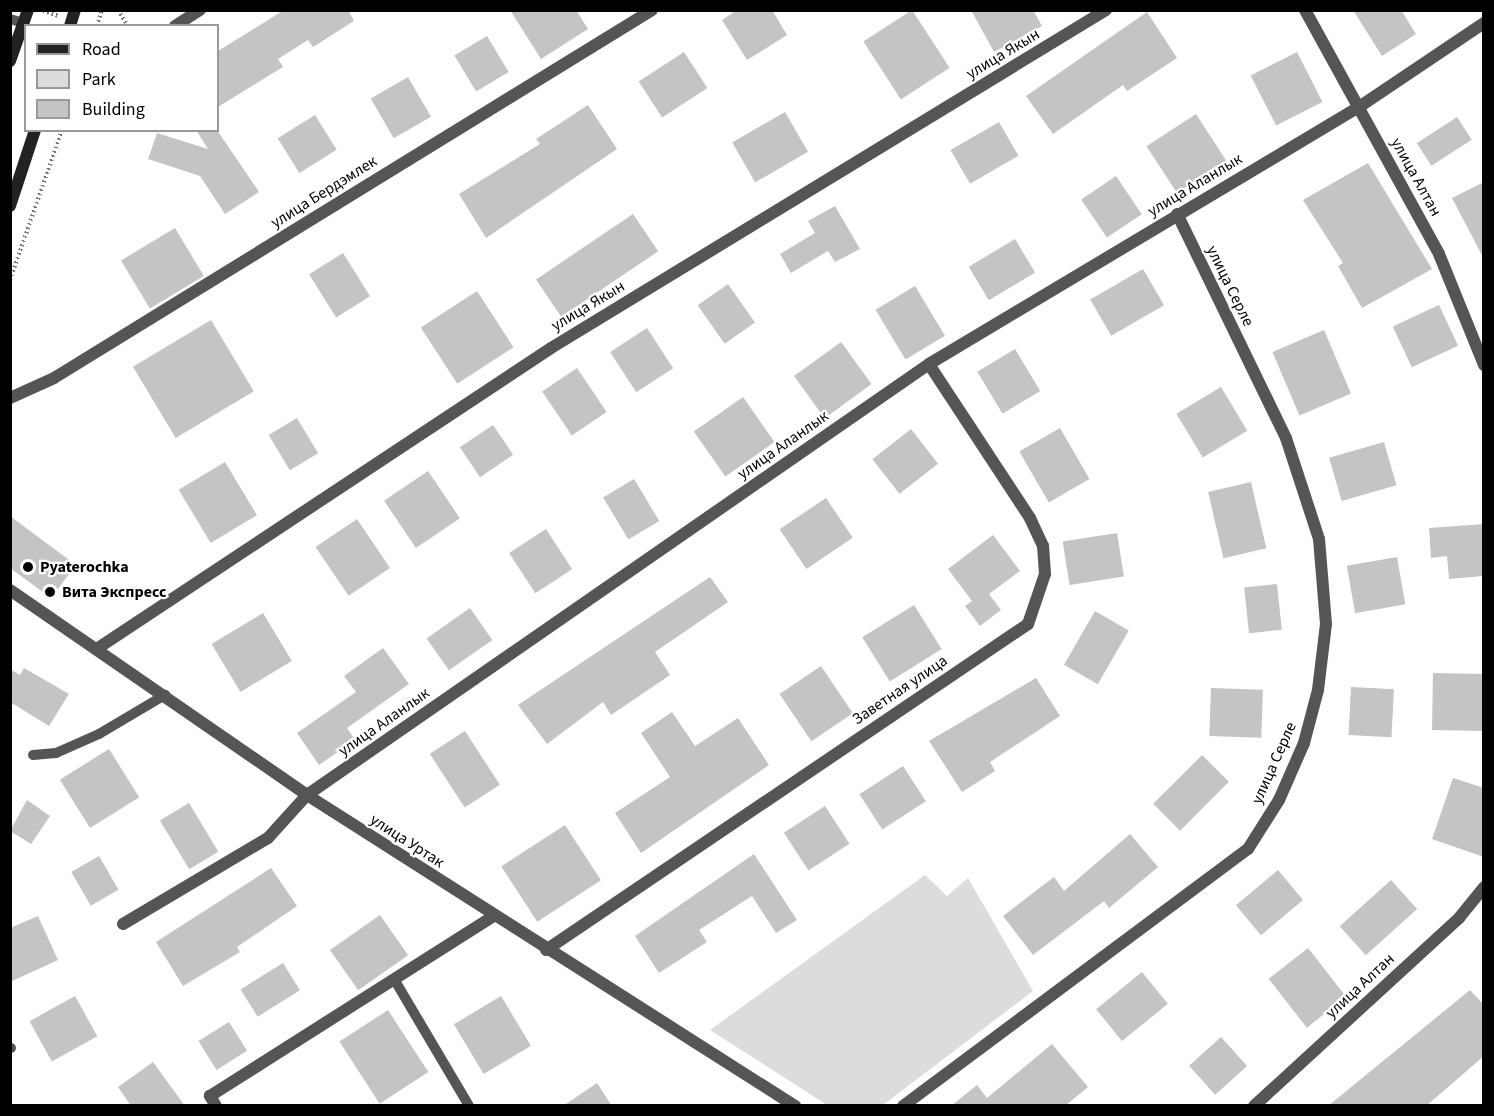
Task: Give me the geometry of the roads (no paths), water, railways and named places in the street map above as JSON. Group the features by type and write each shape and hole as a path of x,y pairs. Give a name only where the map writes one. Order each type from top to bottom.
{"street":[{"path":"10,61 28,10"},
{"path":"178,24 200,10"},
{"name":"улица Бердэмлек","path":"10,398 54,378 652,10"},
{"name":"улица Якын","path":"98,648 551,348 1106,10"},
{"name":"улица Алтан","path":"1305,10 1439,254 1480,338 1484,365"},
{"name":"улица Аланлык","path":"123,924 268,838 307,795 929,364 1359,107 1484,23"},
{"path":"10,206 35,132"},
{"name":"улица Серле","path":"903,1106 1248,849 1279,800 1304,743 1318,690 1326,624 1319,539 1286,438 1177,214"},
{"name":"Заветная улица","path":"546,950 1028,624 1045,574 1043,546 1030,518 929,364"},
{"name":"улица Уртак","path":"10,590 98,648 307,795 546,950 795,1106"},
{"name":"улица Алтан","path":"1254,1106 1459,918 1484,887"},
{"path":"213,1101 394,979 494,916"}],"lane":[{"path":"10,18 24,23"},
{"path":"33,755 56,753 99,734 165,695"},
{"path":"394,979 470,1106"}],"place":[{"name":"Pyaterochka","path":"28,567"},
{"name":"Вита Экспресс","path":"50,592"}]}
